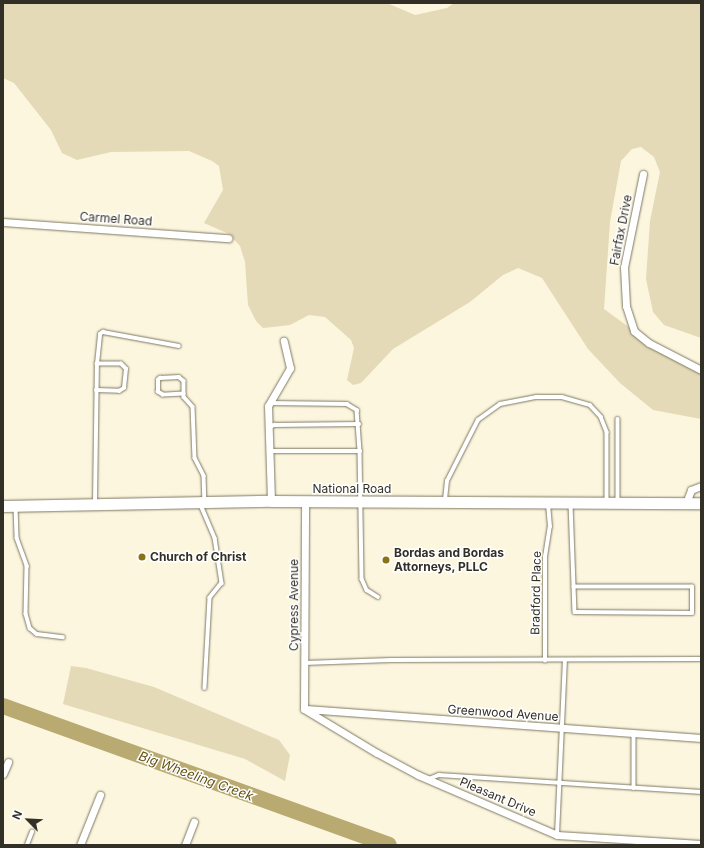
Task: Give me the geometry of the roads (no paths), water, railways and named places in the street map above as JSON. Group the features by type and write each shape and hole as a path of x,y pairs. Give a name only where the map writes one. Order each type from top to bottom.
{"main road":[{"name":"National Road","path":"3,506 202,504 271,501 701,503"}],"street":[{"name":"Fairfax Drive","path":"643,174 624,267 626,306 634,331 648,343 701,370"},
{"name":"Carmel Road","path":"3,222 228,238"},
{"path":"271,501 269,428 270,403 290,368 284,341"},
{"path":"686,503 690,490 701,486"},
{"name":"Cypress Avenue","path":"304,709 305,502"},
{"name":"Greenwood Avenue","path":"304,709 701,738"},
{"name":"Pleasant Drive","path":"304,709 376,753 429,779 558,835 701,844"},
{"path":"3,774 8,762"},
{"path":"80,845 100,795"},
{"path":"185,845 194,822"}],"lane":[{"path":"95,505 96,390 100,334 103,332 179,346"},
{"path":"96,390 119,390 124,388 126,369 121,364 97,364"},
{"path":"184,394 163,395 158,392 158,380 160,378 179,377 184,382 184,394 193,407 195,458 204,476 202,504 215,538 222,583 210,598 205,688"},
{"path":"445,503 447,481 478,420 500,404 536,397 573,399 590,405 601,417 607,432 607,503"},
{"path":"270,403 352,405 357,410 360,451 362,579 367,590 378,597"},
{"path":"618,419 618,503"},
{"path":"269,428 274,425 359,424"},
{"path":"270,451 360,451"},
{"name":"Bradford Place","path":"545,661 545,557 550,527 548,503"},
{"path":"571,503 574,588 575,612 692,613 692,588 574,588"},
{"path":"16,506 16,538 27,566 26,614 30,628 37,634 63,637"},
{"path":"304,663 701,659"},
{"path":"558,835 565,661"},
{"path":"634,734 634,788"},
{"path":"429,779 439,775 701,792"},
{"path":"27,845 32,832"}],"waterway":[{"name":"Big Wheeling Creek","path":"3,706 389,845"}],"place":[{"name":"Church of Christ","path":"142,557"},
{"name":"Bordas and Bordas Attorneys, PLLC","path":"386,560"}]}
